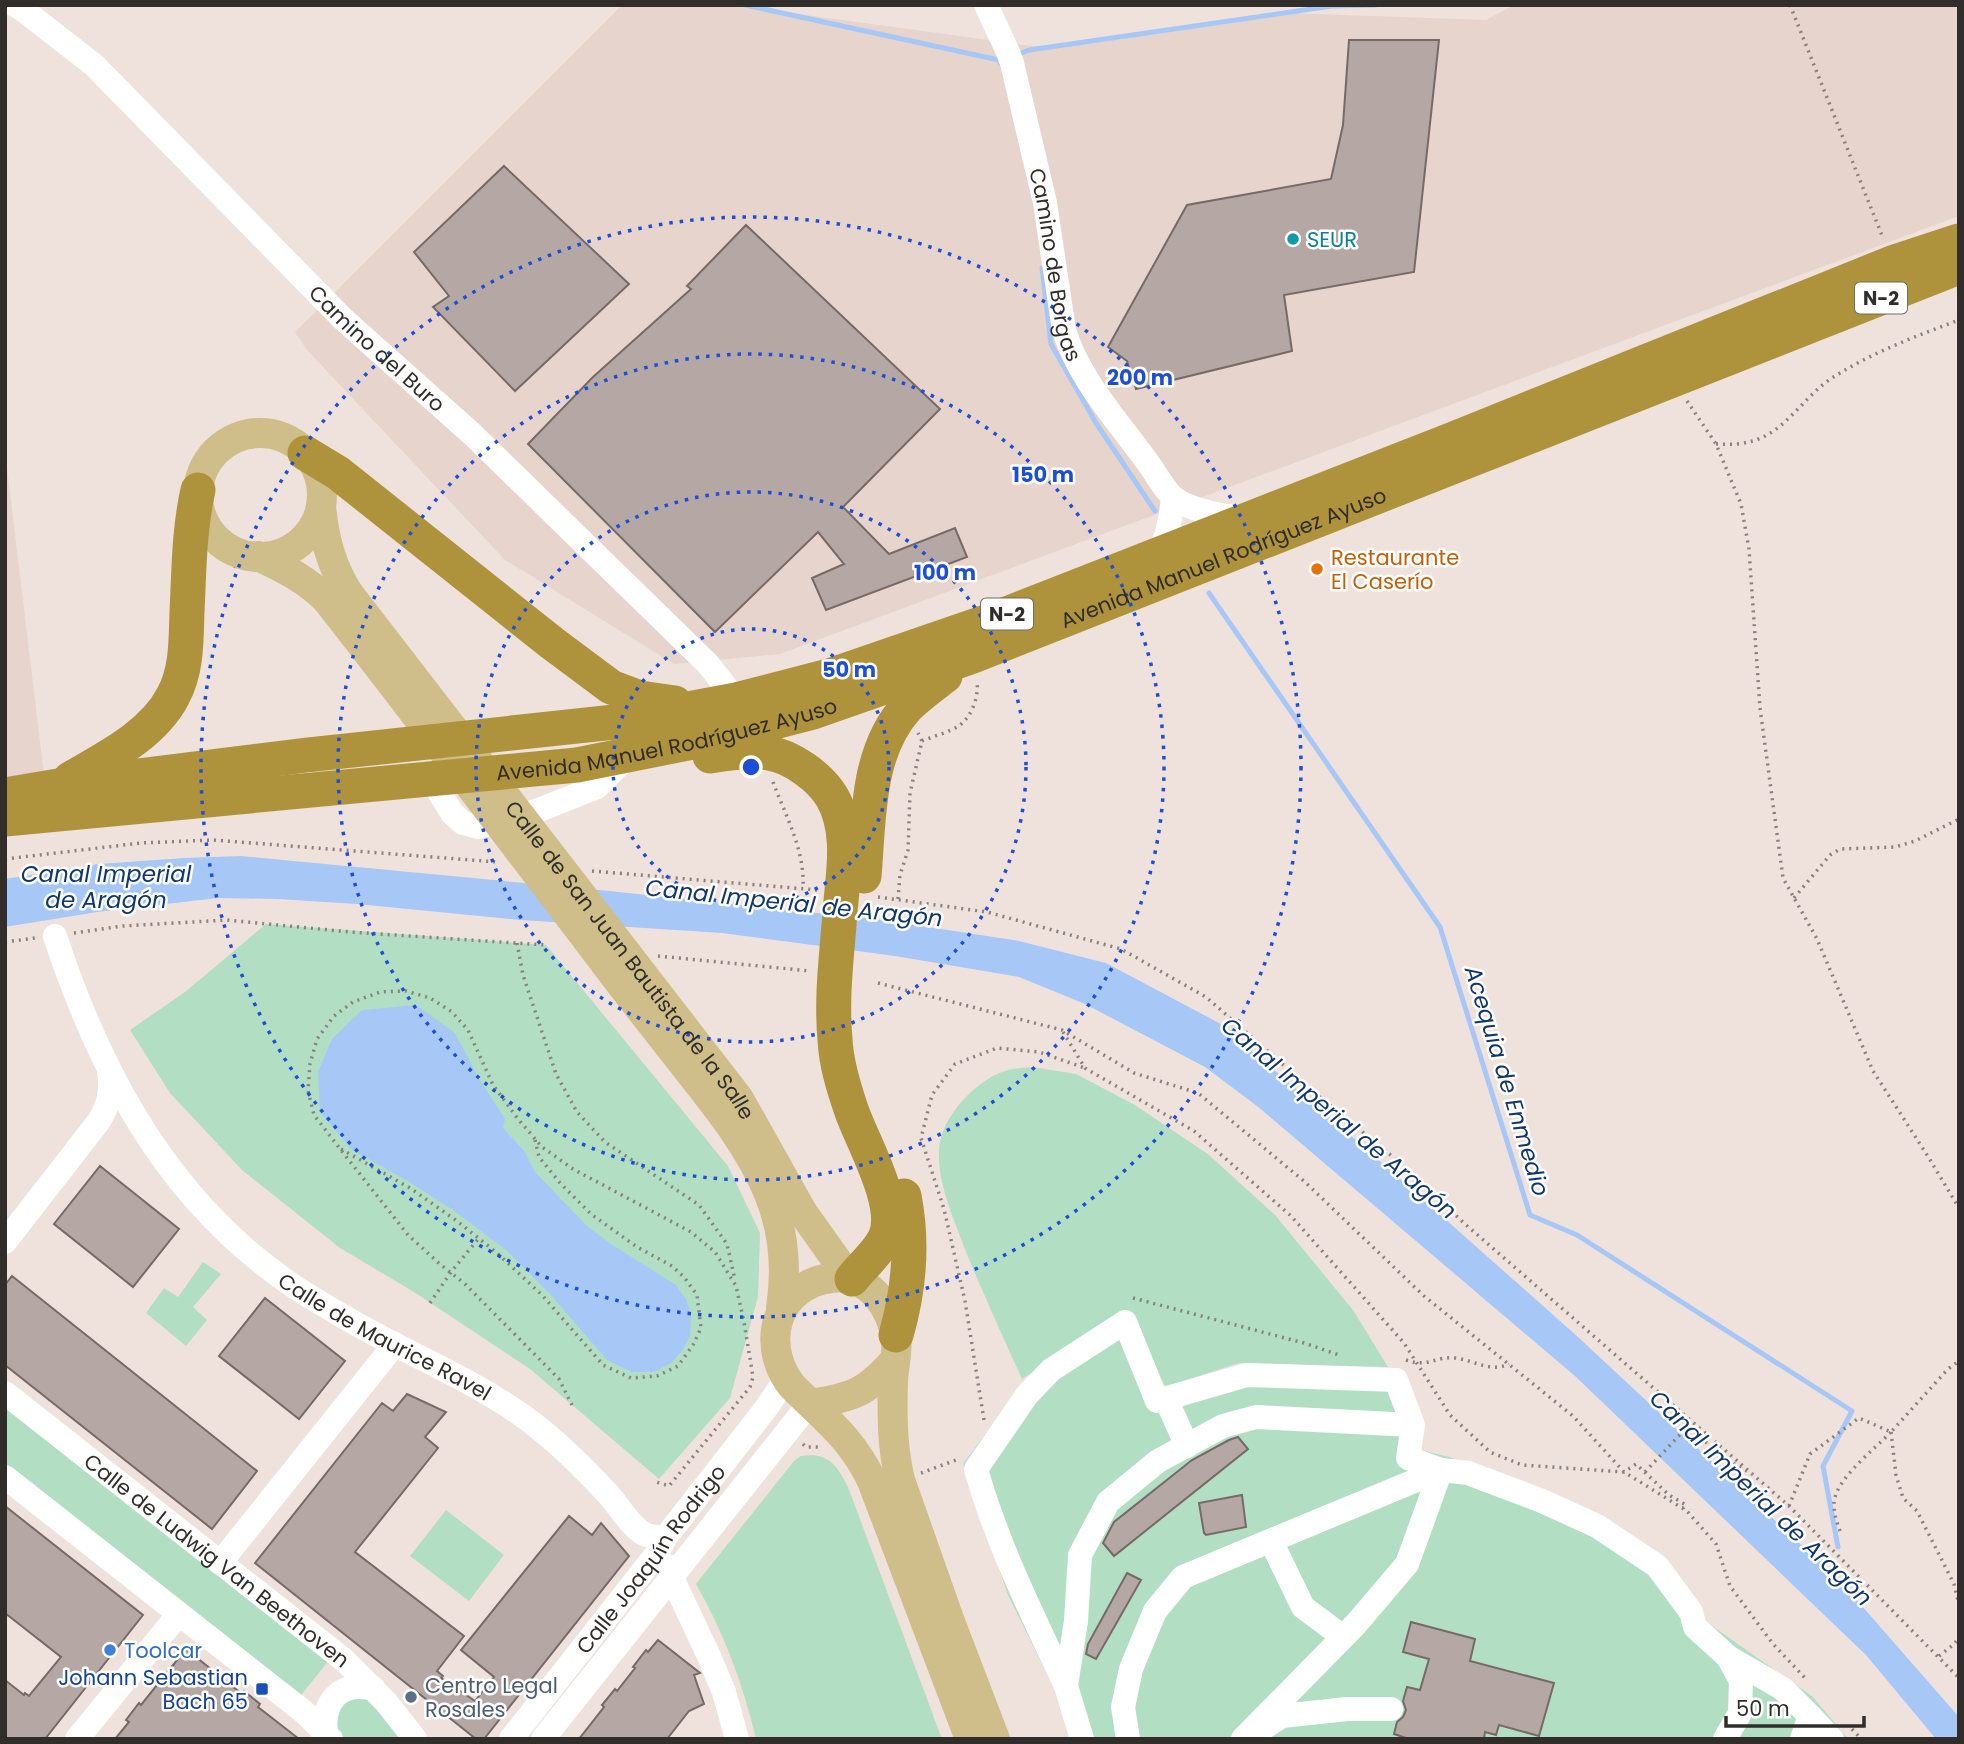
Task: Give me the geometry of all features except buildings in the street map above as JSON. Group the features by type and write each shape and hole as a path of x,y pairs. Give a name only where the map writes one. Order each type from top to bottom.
{"highway":[{"name":"Avenida Manuel Rodríguez Ayuso","path":"5,795 307,755 624,721 721,703 829,677 986,622 1892,263 1959,241"},
{"name":"Avenida Manuel Rodríguez Ayuso","path":"5,819 577,765 708,739 813,712 973,656 1959,267"},
{"path":"1804,328 1840,330 1959,286"},
{"path":"305,453 338,473 611,687 640,698 721,703"},
{"path":"58,786 145,730 173,696 186,650 191,535 198,490"},
{"path":"852,1270 885,1239 889,1209 842,1079 844,1041 834,989 852,880 882,747 892,728 923,691 973,656"},
{"path":"577,765 677,761 747,752 769,753 788,760 821,783 831,796 841,817 852,880"},
{"path":"844,1041 856,1059 865,1093 898,1176 908,1215 909,1261 895,1348"}],"main road":[{"path":"257,433 275,435 291,441 305,453 319,478 321,506 315,523 305,537 291,548 258,556 240,553 223,545 210,532 198,505 198,490 202,472 210,456 223,444 239,436 257,433"},
{"name":"Calle de San Juan Bautista de la Salle","path":"321,506 326,545 366,632 729,1105 803,1213 852,1270"},
{"name":"Calle de San Juan Bautista de la Salle","path":"258,556 296,575 366,632"},
{"name":"Calle de San Juan Bautista de la Salle","path":"729,1105 769,1194 779,1226 785,1264 781,1308"},
{"path":"852,1270 883,1302 895,1348 893,1433 900,1480 945,1607 984,1732 872,1481 852,1446 786,1379 779,1362 776,1325 781,1308 793,1295 810,1284 852,1270"},
{"path":"811,1404 861,1391 873,1384 895,1348"}],"street":[{"name":"Camino del Buro","path":"15,5 94,65 343,319 472,434 708,664 721,703"},
{"name":"Camino de Borgas","path":"986,5 1012,63 1045,203 1064,330 1070,349 1083,374 1173,498"},
{"path":"1159,554 1171,524 1173,498 1214,514 1254,517"},
{"path":"431,779 452,813 463,823 478,827 539,810 597,787 620,764"},
{"name":"Calle de Maurice Ravel","path":"55,936 80,1007 109,1072 139,1126 203,1207 259,1260 301,1291 489,1394 526,1418 558,1443 655,1541 724,1692 737,1739"},
{"path":"5,1242 107,1118 111,1092 109,1072"},
{"name":"Calle de Maurice Ravel","path":"107,1118 128,1118 139,1126"},
{"path":"1082,1739 1066,1686 1027,1603 976,1469 1027,1395 1051,1370 1125,1322 1157,1401 1247,1375 1396,1380 1413,1425 1408,1458 1441,1470 1468,1473 1542,1501 1597,1526 1657,1566 1691,1612 1695,1626 1728,1657 1783,1689 1806,1728 1839,1730"},
{"path":"220,1563 395,1344"},
{"name":"Calle Joaquín Rodrigo","path":"511,1739 655,1541 767,1407 786,1379"},
{"name":"Calle de Ludwig Van Beethoven","path":"5,1393 314,1636 374,1689 415,1739"},
{"path":"1166,1399 1187,1446"},
{"name":"Calle Joaquín Rodrigo","path":"543,1739 811,1404"},
{"path":"1066,1686 1076,1621 1080,1555 1108,1502 1158,1461 1223,1426 1256,1417 1413,1425"},
{"path":"1128,1739 1123,1707 1131,1669 1155,1611 1183,1577 1441,1470"},
{"path":"1245,1739 1343,1637 1407,1564 1441,1470"},
{"path":"5,1477 277,1690 329,1736"},
{"path":"1271,1541 1303,1607 1343,1637"},
{"path":"77,1739 178,1615"},
{"path":"1725,1739 1740,1713 1741,1681 1728,1657"},
{"path":"329,1736 326,1714 337,1694 354,1686 374,1689"},
{"path":"1245,1739 1282,1716 1347,1709 1391,1709"},
{"path":"984,1732 1012,1739"}],"path":[{"path":"1790,5 1892,263"},
{"path":"1716,444 1742,444 1756,440 1779,428 1812,393 1858,363 1959,320"},
{"path":"1671,380 1716,444 1741,504 1749,549 1760,708 1783,878 1817,939 1872,1072 1929,1157 1959,1208"},
{"path":"898,899 900,875 908,850 911,793 922,741 962,724 972,710 978,689 973,656"},
{"path":"769,753 769,771 796,840 804,869 803,889"},
{"path":"1794,898 1830,855 1840,849 1895,847 1915,841 1959,819"},
{"path":"5,859 141,843 213,840 504,863"},
{"path":"587,870 803,889 852,880 898,899 988,912 1121,949 1206,997 1320,1097 1394,1157 1465,1224 1789,1506 1959,1678"},
{"path":"5,942 123,926 227,920 350,932 546,945"},
{"path":"517,943 523,975 556,1074 577,1112 605,1142 699,1205 727,1244 753,1377 750,1387 669,1486 653,1481"},
{"path":"659,956 813,972"},
{"path":"878,983 1062,1030 1134,1073 1198,1093 1306,1182 1424,1296 1573,1416 1624,1472 1683,1508 1716,1544 1730,1586 1773,1644 1806,1679"},
{"path":"572,1405 559,1379 465,1284 408,1235 314,1115 307,1091 310,1064 317,1040 334,1016 353,1002 380,992 406,991 430,998 452,1012 468,1030 493,1085 517,1119 542,1147 573,1168 691,1232 715,1252 736,1286"},
{"path":"1062,1030 1085,1068"},
{"path":"984,1420 965,1301 944,1209 921,1138 932,1095 955,1064 997,1048 1039,1052 1085,1068 1194,1131 1292,1216 1404,1343 1450,1415 1490,1451 1522,1465 1624,1472 1636,1464 1670,1495 1686,1505 1683,1508"},
{"path":"339,1148 410,1188 498,1253 542,1295 603,1365 631,1378 657,1376 678,1366 701,1328 697,1294 672,1266 637,1247 591,1214 539,1157 535,1139"},
{"path":"430,1303 479,1238"},
{"path":"1133,1298 1304,1343 1344,1357"},
{"path":"1419,1364 1453,1358 1491,1368 1502,1368 1509,1364"},
{"path":"1840,1531 1834,1503 1838,1490 1863,1457 1891,1432 1948,1368 1959,1361"},
{"path":"740,1399 745,1403"},
{"path":"1683,1413 1679,1417 1688,1426 1736,1466 1752,1473"},
{"path":"1789,1506 1810,1454 1860,1418 1891,1432"},
{"path":"1645,1472 1688,1426"},
{"path":"1891,1432 1896,1475 1903,1498 1917,1511 1954,1584 1959,1605"},
{"path":"1939,1656 1959,1637"},
{"path":"1839,1730 1861,1739"}],"shaded area":[{"path":"622,5 733,5 1040,47 1288,13 1486,20 1514,5 1959,5 1959,216 780,654 674,664 505,560 307,350 295,332"},
{"path":"5,451 44,775 5,780"}],"green space":[{"path":"266,924 546,945 728,1166 760,1233 758,1297 730,1398 659,1479 530,1369 414,1292 340,1248 242,1170 170,1093 130,1030 185,992"},
{"path":"1032,1067 1076,1074 1135,1105 1209,1155 1275,1215 1353,1310 1388,1367 1239,1363 1165,1387 1132,1314 1164,1390 1403,1370 1421,1450 1449,1457 1598,1518 1701,1618 1813,1697 1848,1739 1070,1739 1060,1700 1008,1595 963,1464 1031,1373 1022,1379 985,1296 951,1211 939,1161 941,1137 962,1101 994,1076 1011,1069"},
{"path":"203,1262 221,1274 193,1307 207,1320 186,1346 146,1313 164,1288 178,1297"},
{"path":"5,1402 330,1659 298,1699 5,1467"},
{"path":"812,1455 830,1462 848,1487 942,1739 756,1739 732,1659 696,1584 794,1461 801,1456"},
{"path":"446,1510 504,1555 469,1601 410,1556"},
{"path":"360,1692 408,1739 339,1739 332,1710"}],"water":[{"name":"Canal Imperial de Aragón","path":"241,856 882,920 1019,941 1106,963 1219,1023 1356,1140 1578,1337 1841,1582 1959,1717 1959,1739 1936,1739 1866,1655 1575,1376 1257,1106 1205,1067 1085,1004 1019,977 895,956 722,933 521,920 357,904 218,898 97,912 5,927 5,879 99,864"},
{"path":"416,1005 455,1033 478,1077 505,1119 503,1128 525,1152 535,1172 588,1227 676,1285 687,1301 691,1316 690,1336 671,1363 654,1372 632,1372 607,1360 550,1294 506,1250 453,1210 352,1150 320,1112 318,1072 332,1039 362,1010"}],"waterway":[{"path":"745,5 999,60 1000,63"},
{"path":"1019,54 1029,50 1332,6 1376,5"},
{"path":"1042,268 1051,344 1096,423 1155,511"},
{"name":"Acequia de Enmedio","path":"1209,593 1440,927 1530,1215 1577,1235 1852,1411 1823,1466 1838,1547"},
{"name":"Acequia de Enmedio","path":"1816,1565 1825,1558"}],"place":[{"name":"SEUR","path":"1293,239"},
{"name":"Restaurante El Caserío","path":"1317,569"},
{"name":"Toolcar","path":"110,1650"},
{"name":"Johann Sebastian Bach 65","path":"262,1689"},
{"name":"Centro Legal Rosales","path":"411,1697"}]}
